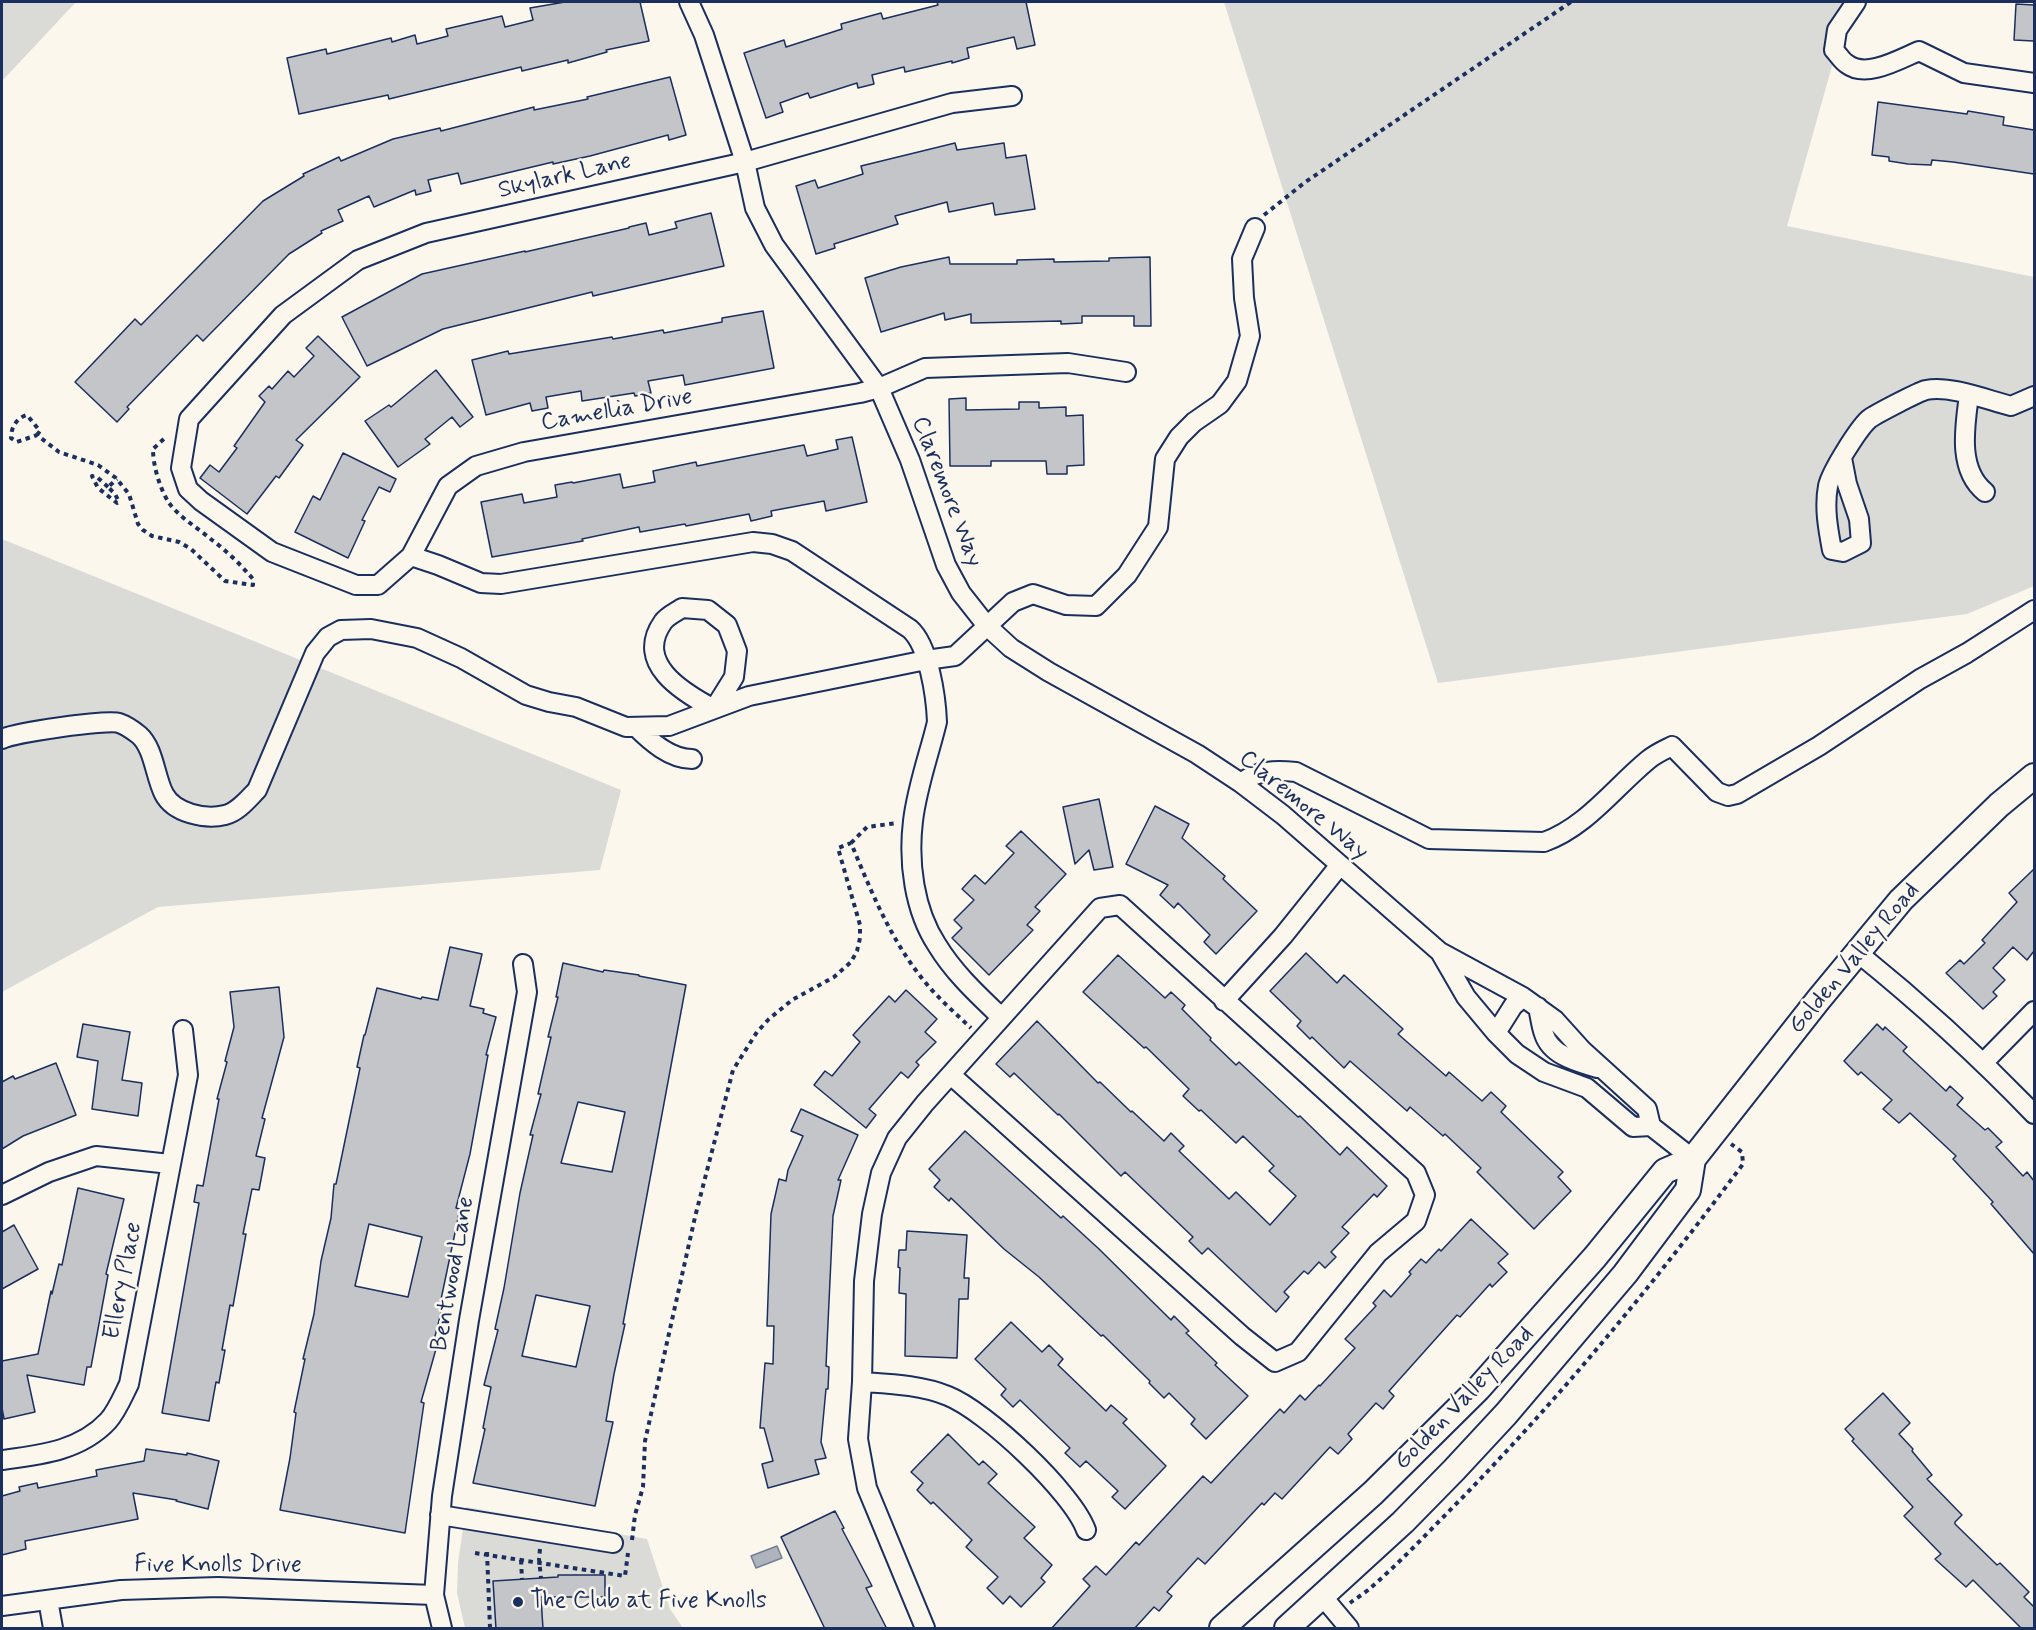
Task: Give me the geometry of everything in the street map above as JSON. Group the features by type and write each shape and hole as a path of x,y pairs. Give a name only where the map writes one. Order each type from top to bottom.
{"main road":[{"name":"Golden Valley Road","path":"1222,1629 1373,1493 1470,1397 1539,1323 1665,1171 1693,1159 1819,999 1901,900 1999,805 2034,776"},
{"name":"Golden Valley Road","path":"1287,1629 1454,1470 1506,1414 1617,1283 1688,1190 1693,1159"}],"street":[{"name":"Claremore Way","path":"689,2 704,35 745,162 755,208 774,245 879,388 909,460 946,565 961,593 987,626 1011,648 1049,672 1197,754 1241,783 1283,815 1440,952 1530,1002 1555,1020 1602,1069 1647,1109 1651,1126 1693,1159"},
{"path":"1856,2 1837,30 1834,50 1848,65 1862,69 1878,69 1919,51 1964,73 2034,83"},
{"name":"Skylark Lane","path":"189,419 283,315 358,260 426,233 745,162 952,102 1012,96"},
{"path":"2,739 101,722 119,723 140,736 165,796 174,807 202,816 226,815 242,806 257,790 315,653 328,638 341,630 370,629 417,638 461,657 526,695 576,707 626,727 669,726 749,696 955,656 1013,602 1033,594 1066,605 1096,606 1127,574 1158,526 1165,459 1179,437 1194,422 1220,404 1237,381 1250,336 1244,298 1242,259 1255,228"},
{"name":"Camellia Drive","path":"411,556 448,486 476,466 524,452 861,393 879,388 924,368 1068,363 1126,372"},
{"path":"1842,458 1853,438 1870,419 1925,390 1953,389 2011,406 2034,396"},
{"path":"1969,395 1964,434 1967,463 1980,488 1985,492"},
{"path":"189,419 181,468 188,489 201,501 272,552 356,585 378,585 411,556 481,583 501,584 753,542 772,544 792,551 910,629 920,641 926,660 937,722 914,819 911,863 920,909 936,945 964,981 1001,1017"},
{"path":"682,608 708,610 727,625 737,651 734,677 714,709 688,695 670,680 656,660 653,642 664,621 682,608"},
{"path":"1241,783 1251,775 1281,770 1296,772 1429,839 1544,842 1560,836 1575,826 1649,759 1672,746 1717,792 1728,796 1737,794 1819,746 1920,679 1967,653 2034,610"},
{"path":"636,727 651,742 668,752 692,759"},
{"path":"1224,1001 1283,936 1340,865"},
{"path":"925,1629 867,1488 858,1439 862,1382 864,1281 872,1214 881,1173 897,1138 951,1075 1001,1017 1100,908 1120,905 1416,1173 1425,1195 1416,1221 1378,1253 1298,1352 1275,1362 1242,1336 951,1075"},
{"name":"Claremore Way","path":"1440,952 1466,997 1517,1054 1544,1072 1587,1088 1633,1127 1651,1126"},
{"path":"1858,953 1984,1062 2034,1114"},
{"name":"Bentwood Lane","path":"442,1629 434,1595 440,1515 456,1398 527,992 523,964"},
{"path":"1496,1033 1513,1006 1530,1002"},
{"path":"1984,1062 2034,1011"},
{"name":"Ellery Place","path":"2,1460 50,1454 86,1440 109,1420 129,1384 188,1075 183,1030"},
{"path":"2,1195 49,1172 96,1156 170,1164"},
{"path":"862,1382 918,1387 950,1397 982,1416 1057,1485 1082,1517 1086,1530"},
{"path":"440,1515 613,1543"},
{"name":"Five Knolls Drive","path":"2,1606 121,1590 218,1587 434,1595"},
{"path":"1323,1597 1349,1629"},
{"path":"48,1600 53,1629"}],"path":[{"path":"1255,228 1266,212 1304,183 1571,2"},
{"path":"27,415 40,430 37,435 17,442 10,438 11,429 21,416 27,415"},
{"path":"37,435 59,452 98,465 117,479 129,494 138,524 143,530 152,536 179,542 191,549 225,581 252,585 253,579 247,572 215,542 182,516 170,504 165,494 153,459 153,449 189,419"},
{"path":"92,476 97,477 108,487 119,502 107,497 98,489 92,476"},
{"path":"108,487 117,479"},
{"path":"475,1553 487,1553 626,1576 635,1515 643,1487 645,1441 695,1218 733,1070 757,1032 769,1019 792,1000 843,971 857,951 860,925 838,848 851,843 867,827 914,819"},
{"path":"851,843 876,902 897,943 924,981 982,1039"},
{"path":"487,1553 490,1629"},
{"path":"522,1560 522,1579"},
{"path":"539,1563 541,1578"}],"shaded area":[{"path":"2,2 76,2 2,81"},
{"path":"1224,2 1850,2 1787,226 2034,277 2034,586 1967,614 1438,683"},
{"path":"2,539 621,790 600,870 158,907 2,992"},
{"path":"466,1507 647,1539 670,1609 683,1628 465,1628 457,1593 458,1563"},
{"path":"777,1546 782,1558 756,1568 751,1556"}],"building":[{"path":"565,2 640,2 649,41 606,50 607,52 568,63 568,60 522,71 521,67 389,99 388,95 299,114 287,58 326,49 327,54 391,38 392,42 415,35 417,44 448,36 446,29 502,16 505,27 533,20 530,8"},
{"path":"937,2 1026,2 1035,45 1017,49 1014,37 967,48 969,58 905,72 904,67 872,75 874,84 858,88 857,83 810,98 808,93 780,103 783,112 766,118 744,53 784,40 786,47 842,29 841,24 881,13 883,19 938,5"},
{"path":"2016,4 2034,5 2034,41 2014,40"},
{"path":"670,77 686,135 669,140 668,135 590,156 553,164 553,162 461,184 458,173 428,180 431,191 416,195 415,190 374,207 369,196 338,210 343,221 321,231 322,233 289,254 203,341 197,335 127,407 129,409 117,422 75,382 135,319 141,325 263,201 304,176 303,174 339,157 341,161 393,139 440,128 441,131 534,107 534,110 588,99 587,97"},
{"path":"1878,102 2004,117 2003,125 2034,130 2034,174 1932,160 1931,165 1908,164 1889,161 1889,157 1872,155"},
{"path":"955,143 957,150 1004,143 1006,158 1026,155 1035,209 995,215 993,203 949,212 947,202 895,216 898,224 834,244 835,248 816,254 796,186 815,180 818,188 863,174 861,166"},
{"path":"711,213 724,266 593,296 592,292 443,329 367,366 342,317 422,274 646,223 649,235 677,228 675,222"},
{"path":"949,257 950,264 1017,264 1017,260 1109,261 1109,258 1150,257 1151,326 1134,326 1134,316 1082,316 1082,323 1061,324 1061,321 971,323 971,314 945,320 944,313 881,332 865,278 901,267"},
{"path":"763,311 774,368 685,385 683,375 648,381 651,393 635,396 634,393 582,401 581,391 546,397 548,408 532,411 530,403 486,415 472,360 508,351 509,354 663,330 664,333 722,322 722,318"},
{"path":"318,336 360,377 296,440 303,445 279,478 276,476 247,514 200,478 210,465 219,472 237,448 234,446 265,402 259,396 269,386 272,389 288,371 294,377 314,356 306,348"},
{"path":"436,370 473,417 460,427 452,417 425,439 430,444 398,467 365,421 389,405 391,407"},
{"path":"966,398 966,410 1019,409 1019,402 1039,402 1039,408 1066,407 1066,416 1083,415 1084,465 1067,466 1067,474 1047,474 1046,461 991,461 991,466 950,466 949,399"},
{"path":"852,437 867,502 826,511 824,501 771,511 772,516 751,521 749,514 640,532 639,527 582,539 583,541 492,557 481,502 522,494 524,503 557,497 555,485 620,474 623,488 655,482 653,471 696,462 697,466 804,445 807,456 838,449 836,440"},
{"path":"343,453 396,479 390,492 379,487 362,520 365,521 348,558 295,532 313,496 320,500"},
{"path":"1099,799 1113,867 1094,870 1089,850 1075,864 1063,807"},
{"path":"1155,806 1189,824 1182,838 1225,876 1223,879 1257,911 1216,954 1204,942 1210,935 1178,903 1174,908 1160,895 1168,885 1126,864"},
{"path":"1021,831 1066,874 1035,907 1040,911 1027,925 1033,930 989,975 952,938 962,928 954,920 974,900 962,889 975,875 985,884 1014,853 1006,846"},
{"path":"2034,869 2034,951 2027,960 2013,947 1993,968 2005,980 1993,992 1997,996 1983,1009 1946,973 1960,960 1964,964 1985,943 1982,940 2017,902 2009,893"},
{"path":"450,947 482,954 470,1006 484,1009 483,1013 496,1017 486,1055 488,1055 470,1154 456,1208 460,1209 439,1309 442,1309 432,1348 436,1349 421,1402 424,1403 405,1533 280,1510 290,1458 296,1413 294,1412 305,1359 303,1359 314,1314 321,1261 331,1218 334,1184 336,1184 360,1068 357,1067 364,1035 377,988 421,999 422,997 438,1000","holes":["369,1224 422,1237 408,1297 355,1286"]},
{"path":"1306,953 1337,983 1344,975 1403,1029 1398,1034 1446,1076 1449,1072 1482,1101 1491,1092 1506,1106 1501,1112 1563,1172 1558,1177 1571,1191 1534,1229 1477,1172 1481,1168 1445,1134 1443,1136 1410,1107 1407,1111 1350,1061 1344,1068 1297,1026 1301,1021 1270,991"},
{"path":"1118,955 1165,998 1171,992 1185,1005 1182,1009 1211,1038 1210,1040 1236,1065 1239,1062 1340,1155 1347,1147 1387,1186 1377,1197 1374,1194 1342,1227 1349,1233 1331,1252 1336,1257 1325,1268 1319,1262 1308,1274 1304,1271 1284,1292 1289,1297 1276,1312 1208,1248 1202,1254 1189,1241 1193,1237 1125,1172 1121,1176 1014,1073 1010,1077 996,1064 1037,1021 1098,1083 1100,1082 1164,1141 1171,1133 1184,1146 1179,1151 1229,1199 1236,1192 1270,1225 1296,1196 1269,1171 1274,1166 1243,1136 1236,1143 1201,1110 1199,1111 1183,1096 1189,1089 1146,1047 1144,1048 1083,992"},
{"path":"563,963 603,972 604,970 639,975 686,985 614,1374 606,1421 613,1422 595,1506 473,1483 485,1429 483,1428 491,1387 484,1385 498,1330 495,1329 533,1135 530,1135 541,1094 538,1094 551,1037 548,1037 558,997 556,997","holes":["578,1102 625,1112 612,1172 561,1163","536,1295 590,1306 576,1367 522,1356"]},
{"path":"279,987 284,1037 262,1118 265,1119 256,1156 265,1158 259,1190 252,1189 233,1306 230,1305 222,1350 225,1350 219,1383 216,1382 209,1421 162,1413 199,1203 194,1202 197,1185 203,1186 219,1099 217,1099 234,1027 230,992"},
{"path":"906,990 937,1019 925,1032 936,1042 916,1062 919,1065 908,1078 901,1072 869,1109 876,1115 866,1128 814,1085 825,1071 832,1076 860,1042 853,1035 889,996 895,1002"},
{"path":"83,1024 130,1032 122,1080 142,1083 138,1116 92,1109 98,1061 77,1057"},
{"path":"1877,1024 1883,1030 1885,1027 1907,1047 1903,1051 1946,1091 1950,1086 1963,1098 1957,1105 1985,1130 1988,1128 2002,1142 1996,1147 2023,1176 2027,1172 2034,1181 2034,1254 1991,1204 1993,1202 1953,1159 1956,1156 1910,1113 1899,1123 1883,1109 1892,1100 1861,1072 1858,1075 1844,1061"},
{"path":"56,1063 76,1115 23,1136 2,1149 2,1082 13,1076 15,1079"},
{"path":"801,1109 858,1135 838,1180 841,1180 833,1216 826,1366 829,1367 828,1389 826,1389 821,1442 826,1458 815,1460 819,1474 768,1488 762,1464 773,1461 764,1428 760,1428 765,1363 773,1364 774,1326 767,1326 771,1214 779,1179 786,1181 788,1170 803,1136 791,1131"},
{"path":"965,1131 1061,1218 1063,1216 1099,1249 1171,1320 1174,1316 1189,1331 1186,1333 1217,1363 1215,1365 1248,1396 1206,1439 1191,1424 1195,1419 1169,1393 1164,1398 1103,1335 1101,1336 1039,1277 1004,1249 951,1198 949,1201 934,1187 940,1180 929,1169"},
{"path":"78,1188 124,1199 106,1274 108,1275 91,1367 87,1367 84,1385 27,1375 35,1412 4,1419 2,1361 38,1354 51,1291 52,1294 59,1264 62,1265"},
{"path":"1471,1219 1508,1254 1498,1263 1507,1272 1492,1287 1490,1284 1460,1317 1457,1315 1389,1391 1394,1396 1383,1409 1376,1403 1348,1434 1352,1439 1338,1454 1330,1447 1282,1499 1275,1493 1264,1505 1262,1503 1205,1564 1198,1558 1167,1592 1172,1596 1159,1611 1154,1607 1134,1629 1051,1629 1090,1586 1083,1579 1096,1566 1106,1575 1136,1542 1139,1545 1203,1476 1211,1483 1280,1409 1284,1413 1300,1395 1305,1400 1320,1386 1355,1348 1345,1339 1376,1306 1373,1303 1384,1290 1391,1297 1421,1259 1426,1263 1439,1249 1441,1251"},
{"path":"14,1225 38,1269 2,1289 2,1232"},
{"path":"907,1231 967,1235 964,1278 969,1278 968,1299 959,1299 957,1358 905,1356 906,1294 899,1293 900,1268 898,1267 899,1250 906,1250"},
{"path":"1011,1322 1042,1352 1049,1345 1063,1359 1058,1365 1106,1411 1111,1405 1127,1419 1123,1423 1166,1466 1125,1509 1112,1497 1118,1491 1086,1461 1080,1467 1065,1453 1070,1448 1020,1400 1013,1407 1001,1395 1006,1389 975,1359"},
{"path":"1883,1393 1910,1423 1899,1434 1932,1475 1927,1479 1962,1515 1955,1524 2029,1592 2024,1597 2034,1607 2034,1629 2022,1629 1973,1580 1966,1587 1935,1559 1941,1554 1904,1516 1913,1507 1852,1441 1854,1439 1845,1429"},
{"path":"948,1434 979,1465 983,1461 997,1474 988,1483 1035,1527 1024,1538 1052,1565 1041,1578 1045,1582 1021,1607 1010,1596 1003,1604 987,1588 998,1577 966,1547 972,1540 933,1502 931,1504 917,1490 923,1483 911,1472"},
{"path":"146,1449 187,1455 187,1453 219,1461 208,1509 177,1500 133,1493 138,1519 25,1541 26,1549 2,1555 2,1496 20,1491 19,1487 37,1483 38,1488 97,1476 96,1470 144,1461"},
{"path":"835,1511 872,1586 866,1588 887,1629 825,1629 781,1537"},
{"name":"The Club at Five Knolls","path":"558,1575 605,1575 605,1597 541,1597 543,1629 496,1629 493,1581 558,1577"}],"place":[{"name":"The Club at Five Knolls","path":"518,1602"}]}
